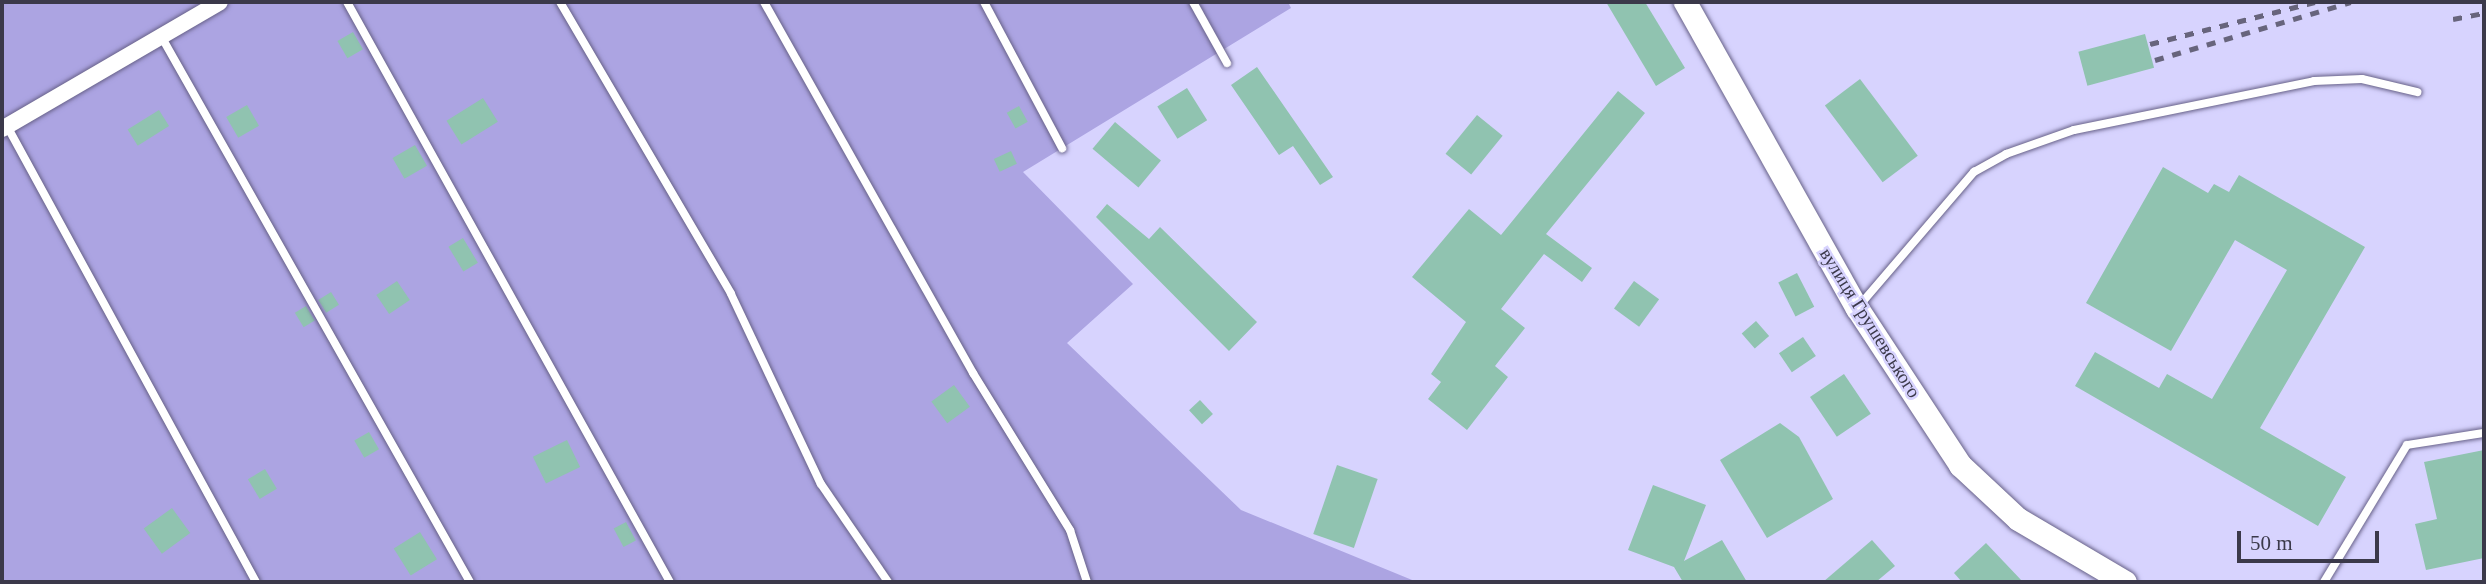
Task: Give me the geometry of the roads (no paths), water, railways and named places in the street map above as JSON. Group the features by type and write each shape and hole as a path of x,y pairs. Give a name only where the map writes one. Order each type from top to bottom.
{"street":[{"path":"4,128 220,2"},
{"name":"вулиця Грушевського","path":"1685,2 1857,308 1980,489 2125,582"}],"lane":[{"path":"347,2 670,582"},
{"path":"560,2 731,294 821,484 888,582"},
{"path":"764,2 973,373 1070,530 1087,582"},
{"path":"984,2 1062,148"},
{"path":"1193,2 1227,63"},
{"path":"161,36 470,582"},
{"path":"1857,308 1975,172 2006,154 2074,130 2314,81 2362,79 2417,92"},
{"path":"4,128 257,582"},
{"path":"2324,582 2407,445 2484,433"}],"railway":[{"path":"2150,44 2315,2"},
{"path":"2155,60 2351,2"},
{"path":"2453,19 2484,13"}]}
